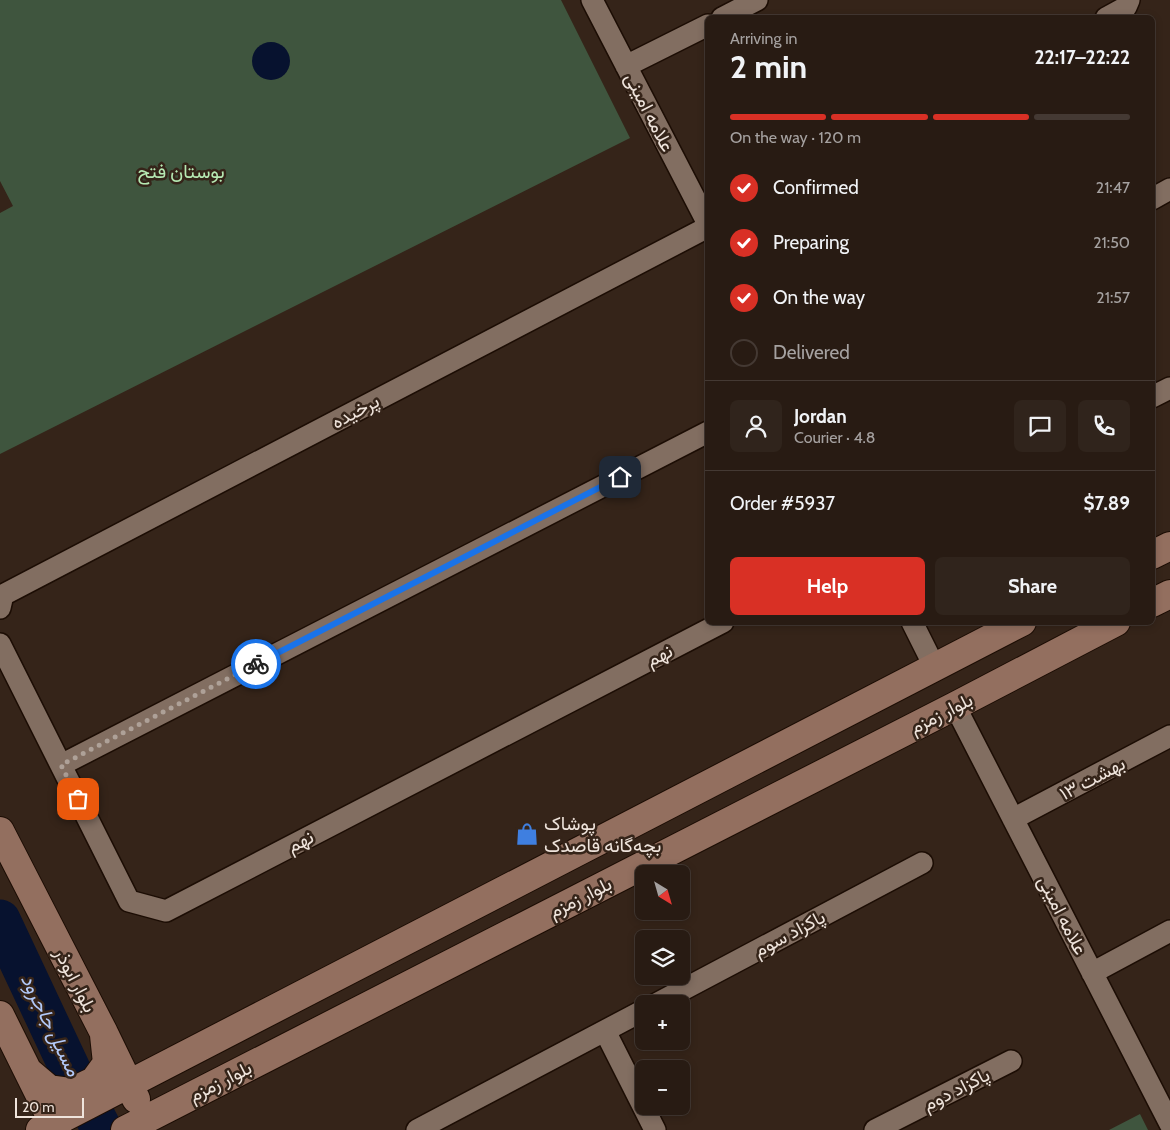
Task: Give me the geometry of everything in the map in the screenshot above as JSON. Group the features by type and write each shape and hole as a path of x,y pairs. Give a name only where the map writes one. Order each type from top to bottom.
{"main road":[{"path":"1155,554 1170,546"},
{"path":"1155,602 1170,594"},
{"name":"بلوار زمزم","path":"78,1106 1016,625"},
{"name":"بلوار زمزم","path":"137,1127 1110,625"},
{"path":"935,668 955,706"},
{"name":"بلوار ابوذر","path":"0,831 104,1033 78,1106"},
{"name":"بلوار ابوذر","path":"0,1015 28,1070 78,1106 137,1127"},
{"path":"0,1025 0,1057"}],"street":[{"name":"علامه امینی","path":"592,0 705,220"},
{"path":"728,15 757,0"},
{"path":"1111,15 1126,7 1129,0"},
{"path":"626,66 705,26"},
{"path":"1155,198 1170,190"},
{"name":"پرخیده","path":"1,601 705,228"},
{"path":"1155,396 1170,388"},
{"path":"61,765 705,434"},
{"name":"نهم","path":"0,644 129,901 166,911 716,625"},
{"path":"914,625 935,668"},
{"name":"علامه امینی","path":"955,706 1170,1124"},
{"name":"بهشت ۱۳","path":"1013,819 1170,736"},
{"name":"پاکزاد سوم","path":"673,995 922,863"},
{"path":"1092,973 1170,931"},
{"path":"416,1130 635,1015"},
{"path":"605,1031 655,1130"},
{"name":"پاکزاد دوم","path":"875,1130 1011,1061"}],"green space":[{"name":"بوستان فتح","path":"0,0 561,0 630,138 0,454 0,213 13,206 0,181"},
{"path":"1140,1114 1148,1130 1109,1130"}],"water":[{"path":"271,42 278,43 284,48 289,54 289,68 284,74 278,79 271,80 264,79 258,74 253,68 252,61 253,54 258,48 264,43"}],"waterway":[{"name":"مسیل جاجرود","path":"0,920 70,1069 102,1130"}],"way so far":[{"path":"78,799 61,765 256,664"}],"place":[{"name":"پوشاک بچه‌گانه قاصدک","path":"527,834"}],"route":[{"path":"256,664 620,477"}]}
